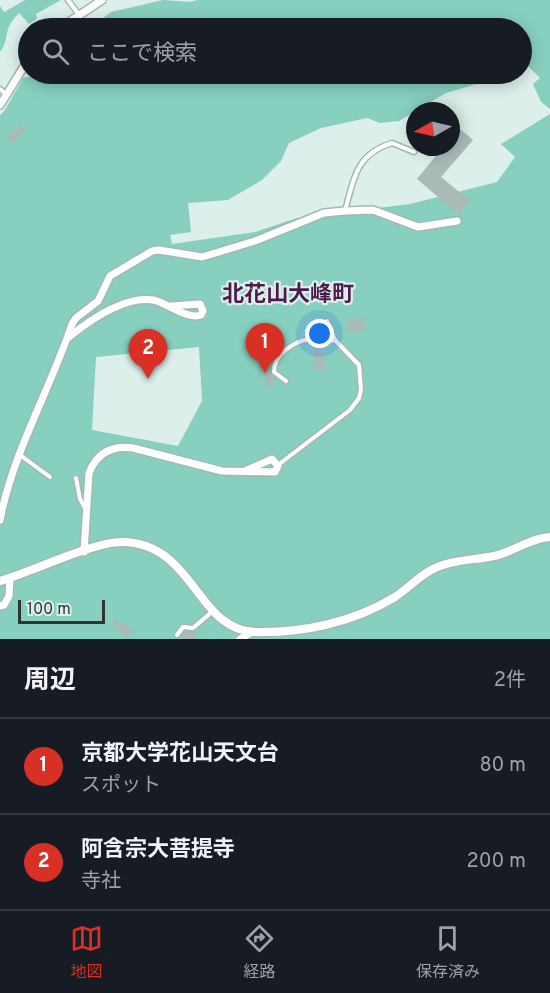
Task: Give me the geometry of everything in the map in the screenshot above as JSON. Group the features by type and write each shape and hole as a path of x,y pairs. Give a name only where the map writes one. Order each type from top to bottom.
{"street":[{"path":"80,17 102,0"},
{"path":"0,105 18,78"},
{"path":"0,520 6,485 76,318 98,302 110,276 152,251 202,256 255,241 324,213 373,210 418,227 457,221"},
{"path":"67,339 95,318 134,301 154,300 192,316 201,315 203,311 200,304 171,306"},
{"path":"192,304 189,309 192,316"},
{"path":"84,552 89,472 93,463 106,451 116,447 133,448 222,471 275,472 278,465 272,459 245,471"},
{"path":"0,581 119,542 160,552 178,567 213,611 231,625 252,632 295,630 350,618 378,607 438,566 494,556 534,540 550,537"},
{"path":"0,606 4,605 9,596 10,578"},
{"path":"240,639 252,632"}],"lane":[{"path":"69,0 80,17"},
{"path":"0,89 8,96"},
{"path":"345,211 355,174 370,151 392,143 406,149"},
{"path":"278,465 350,410 359,398 359,365 335,340 327,321"},
{"path":"286,381 274,372 276,360 281,354 302,341 335,340"},
{"path":"20,454 50,477"},
{"path":"76,478 80,499 87,510"},
{"path":"177,635 183,627 198,625 213,611"}],"green space":[{"path":"25,0 61,0 36,14 37,18 24,18 19,13 10,25 0,52 0,6 4,12"},
{"path":"163,0 190,2 197,0 550,0 550,109 541,102 533,84 540,78 532,70 532,18 103,18 111,12"},
{"path":"20,84 476,84 446,93 431,102 406,102 406,117 399,121 380,123 367,118 321,128 289,143 281,161 262,180 228,200 188,203 191,232 170,235 172,244 255,232 297,218 410,204 497,182 515,157 501,144 550,114 550,639 0,639 0,115","holes":["199,347 202,401 178,446 92,430 96,357"]}],"building":[{"path":"20,124 26,131 10,144 7,140 10,134"},
{"path":"460,129 473,140 460,155"},
{"path":"436,156 459,156 441,177 470,201 459,215 417,179"},
{"path":"364,317 365,330 348,333 346,320"},
{"path":"321,345 327,369 314,371 312,347"},
{"path":"265,359 267,370 276,380 272,387 266,384 266,374 260,373 259,360"},
{"path":"116,619 124,623 132,632 125,638 112,623"},
{"path":"188,628 189,631 194,629 198,639 182,639 181,635"}],"place":[{"name":"京都大学花山天文台","path":"265,373"},
{"name":"阿含宗大菩提寺","path":"148,379"}],"district":[{"name":"北花山大峰町","path":"288,295"}]}
